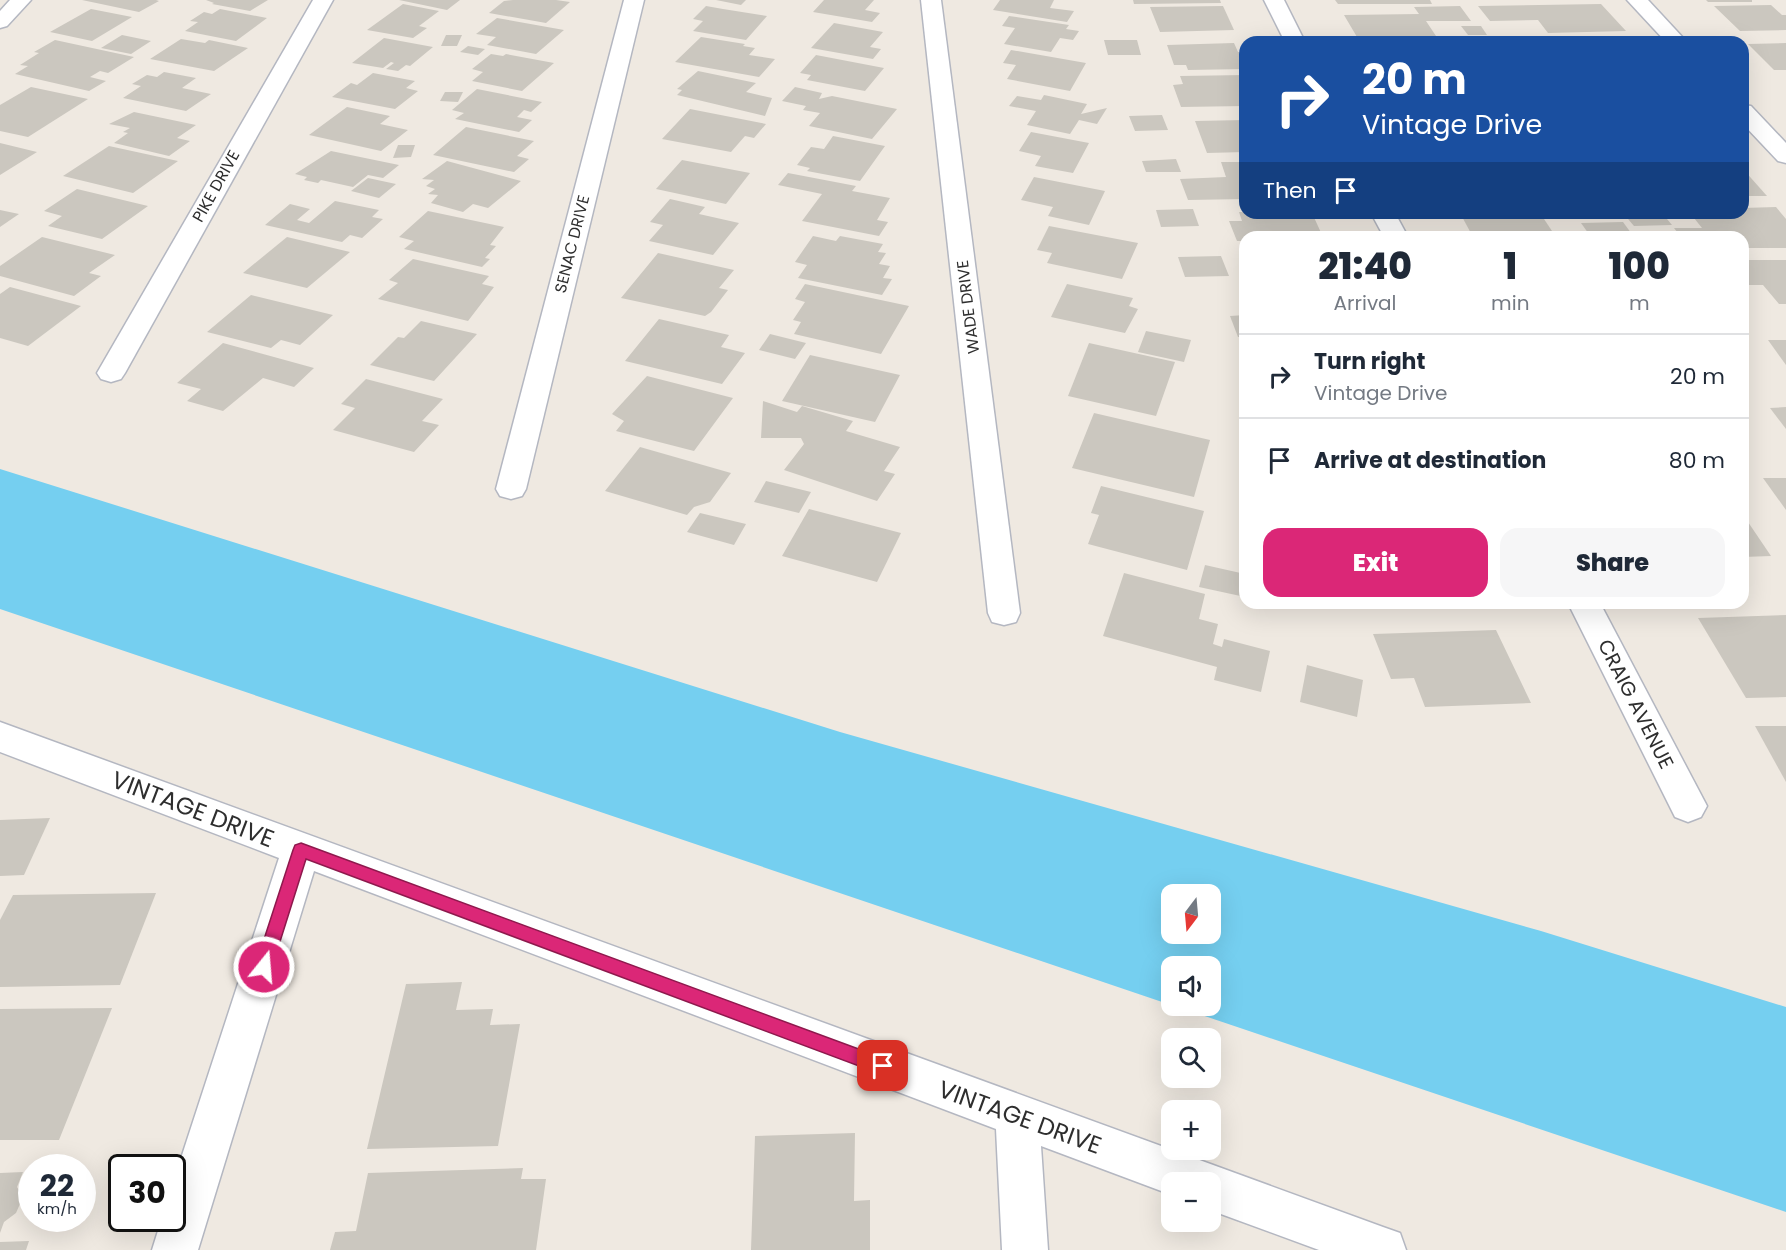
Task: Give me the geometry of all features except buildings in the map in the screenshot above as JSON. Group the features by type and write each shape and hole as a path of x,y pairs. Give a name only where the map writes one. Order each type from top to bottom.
{"street":[{"path":"0,22 21,0"},
{"name":"PIKE DRIVE","path":"111,373 323,0"},
{"name":"SENAC DRIVE","path":"511,489 634,0"},
{"name":"WADE DRIVE","path":"931,0 1004,613"},
{"path":"1274,0 1292,36"},
{"path":"1637,0 1671,36"},
{"path":"1749,117 1786,156"},
{"name":"CRAIG AVENUE","path":"1587,609 1688,806"},
{"name":"VINTAGE DRIVE","path":"0,737 1170,1172"},
{"path":"176,1250 301,850"},
{"path":"1017,1116 1025,1250"},
{"path":"1221,1191 1383,1250"}],"water":[{"path":"0,469 840,732 1541,931 1786,1007 1786,1212 1205,1016 1221,1016 1221,956 1161,956 1161,1002 0,609"}],"route":[{"path":"264,967 301,850 883,1066"}]}
